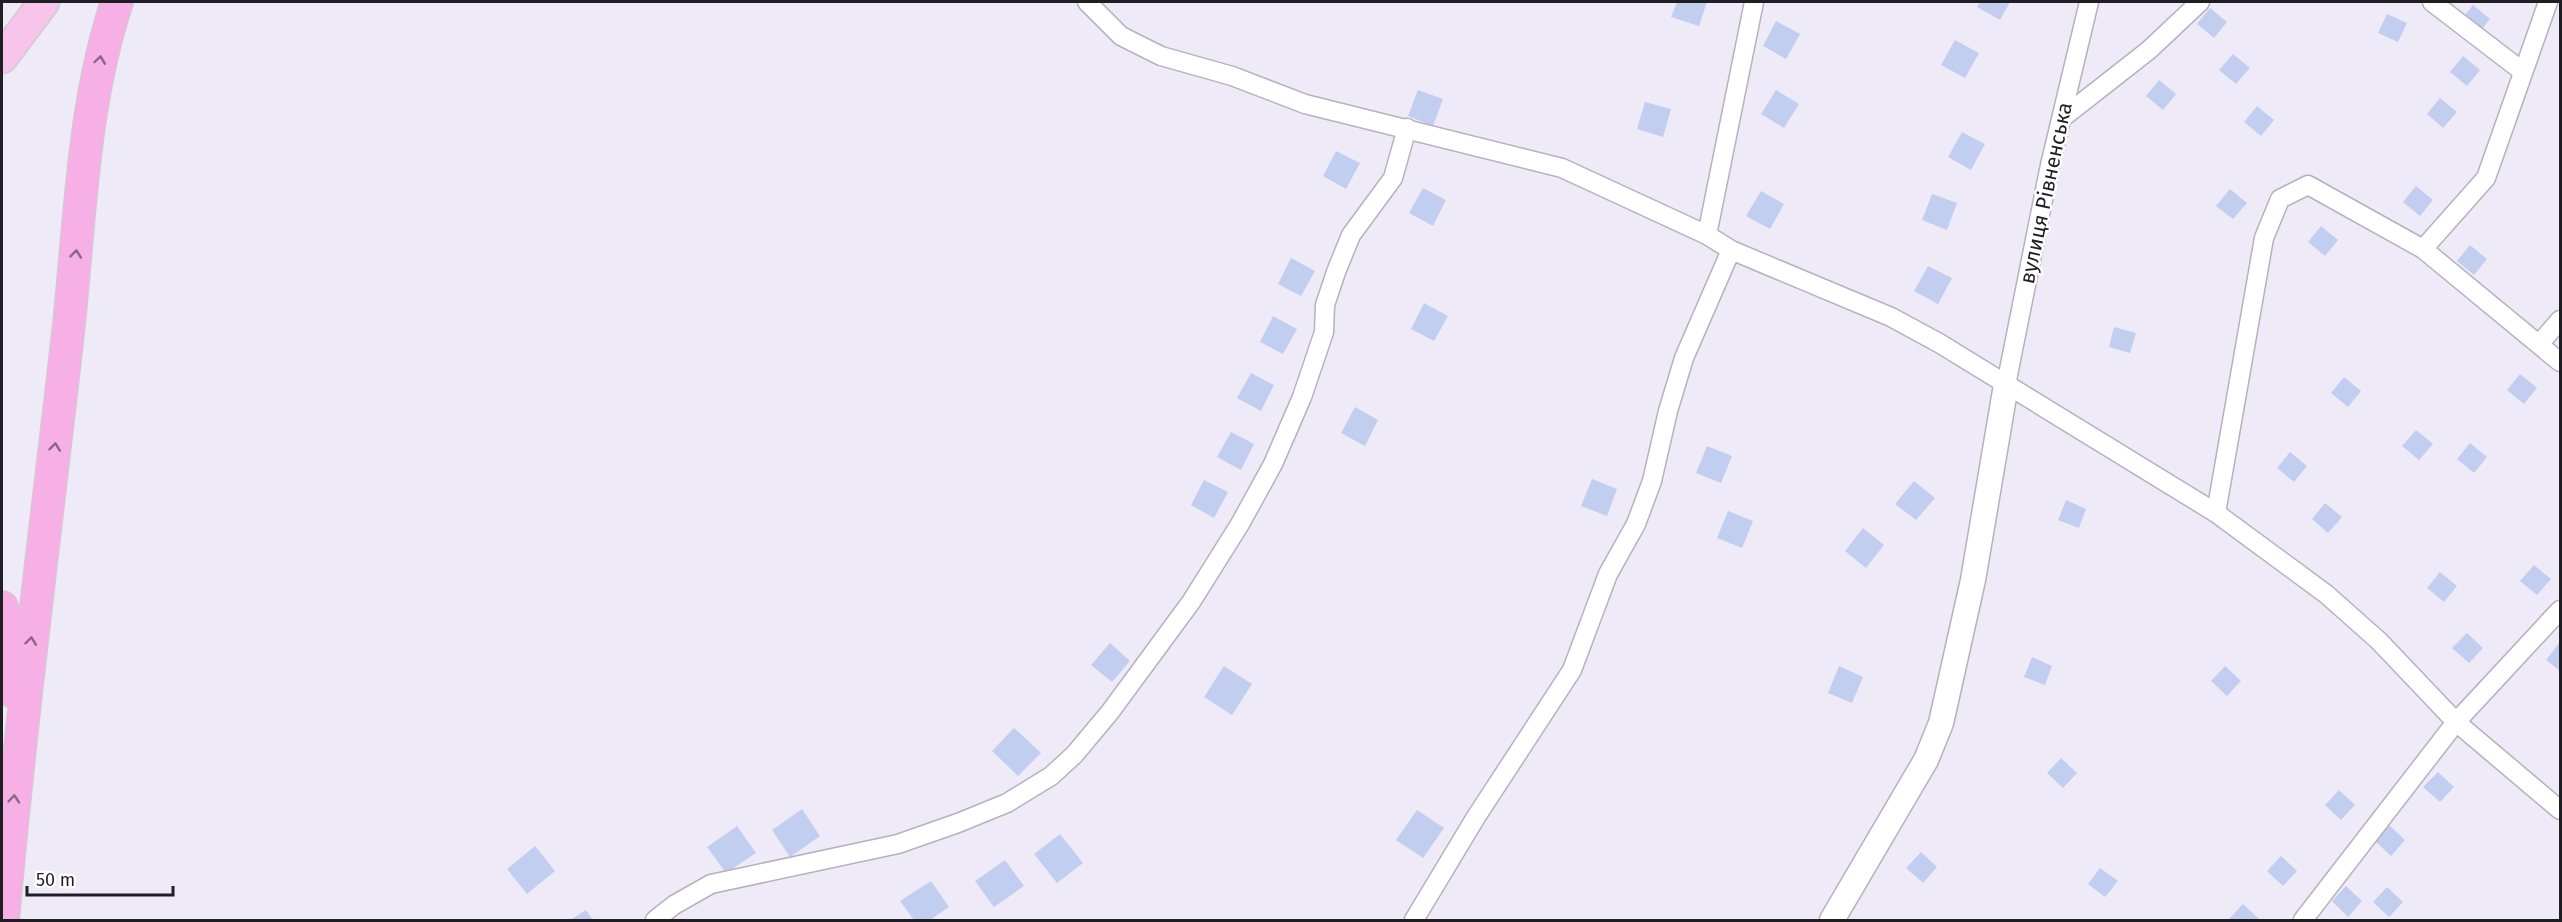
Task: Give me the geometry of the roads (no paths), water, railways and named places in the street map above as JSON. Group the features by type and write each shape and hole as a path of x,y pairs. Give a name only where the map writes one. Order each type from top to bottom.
{"highway":[{"path":"3,921 19,741 68,340 85,163 102,46 117,2"},
{"path":"2,608 19,741"}],"main road":[{"path":"2,36 34,2"},
{"path":"2,58 45,2"}],"street":[{"path":"1087,2 1122,36 1161,56 1232,76 1305,104 1562,168 1707,235 1731,250 1891,317 2216,513 2326,594 2379,641 2456,722 2560,810"},
{"path":"1707,235 1754,2"},
{"name":"вулиця Рівненська","path":"2006,385 2061,119 2089,2"},
{"path":"2061,119 2149,50 2200,2"},
{"path":"2432,2 2522,71"},
{"path":"2423,249 2486,178 2548,2"},
{"path":"656,921 674,905 711,884 898,844 958,823 1007,803 1051,776 1074,755 1110,712 1191,602 1240,524 1273,464 1302,397 1324,332 1325,305 1335,272 1351,235 1393,178 1407,128"},
{"path":"2216,513 2264,238 2280,198 2308,185 2423,249 2540,343 2560,362"},
{"path":"1414,921 1476,817 1572,670 1608,574 1636,524 1652,481 1668,411 1684,358 1731,250"},
{"path":"2540,343 2560,320"},
{"path":"1832,921 1921,769 1941,723 1973,580 2006,385"},
{"path":"2302,921 2456,722 2560,610"}]}
